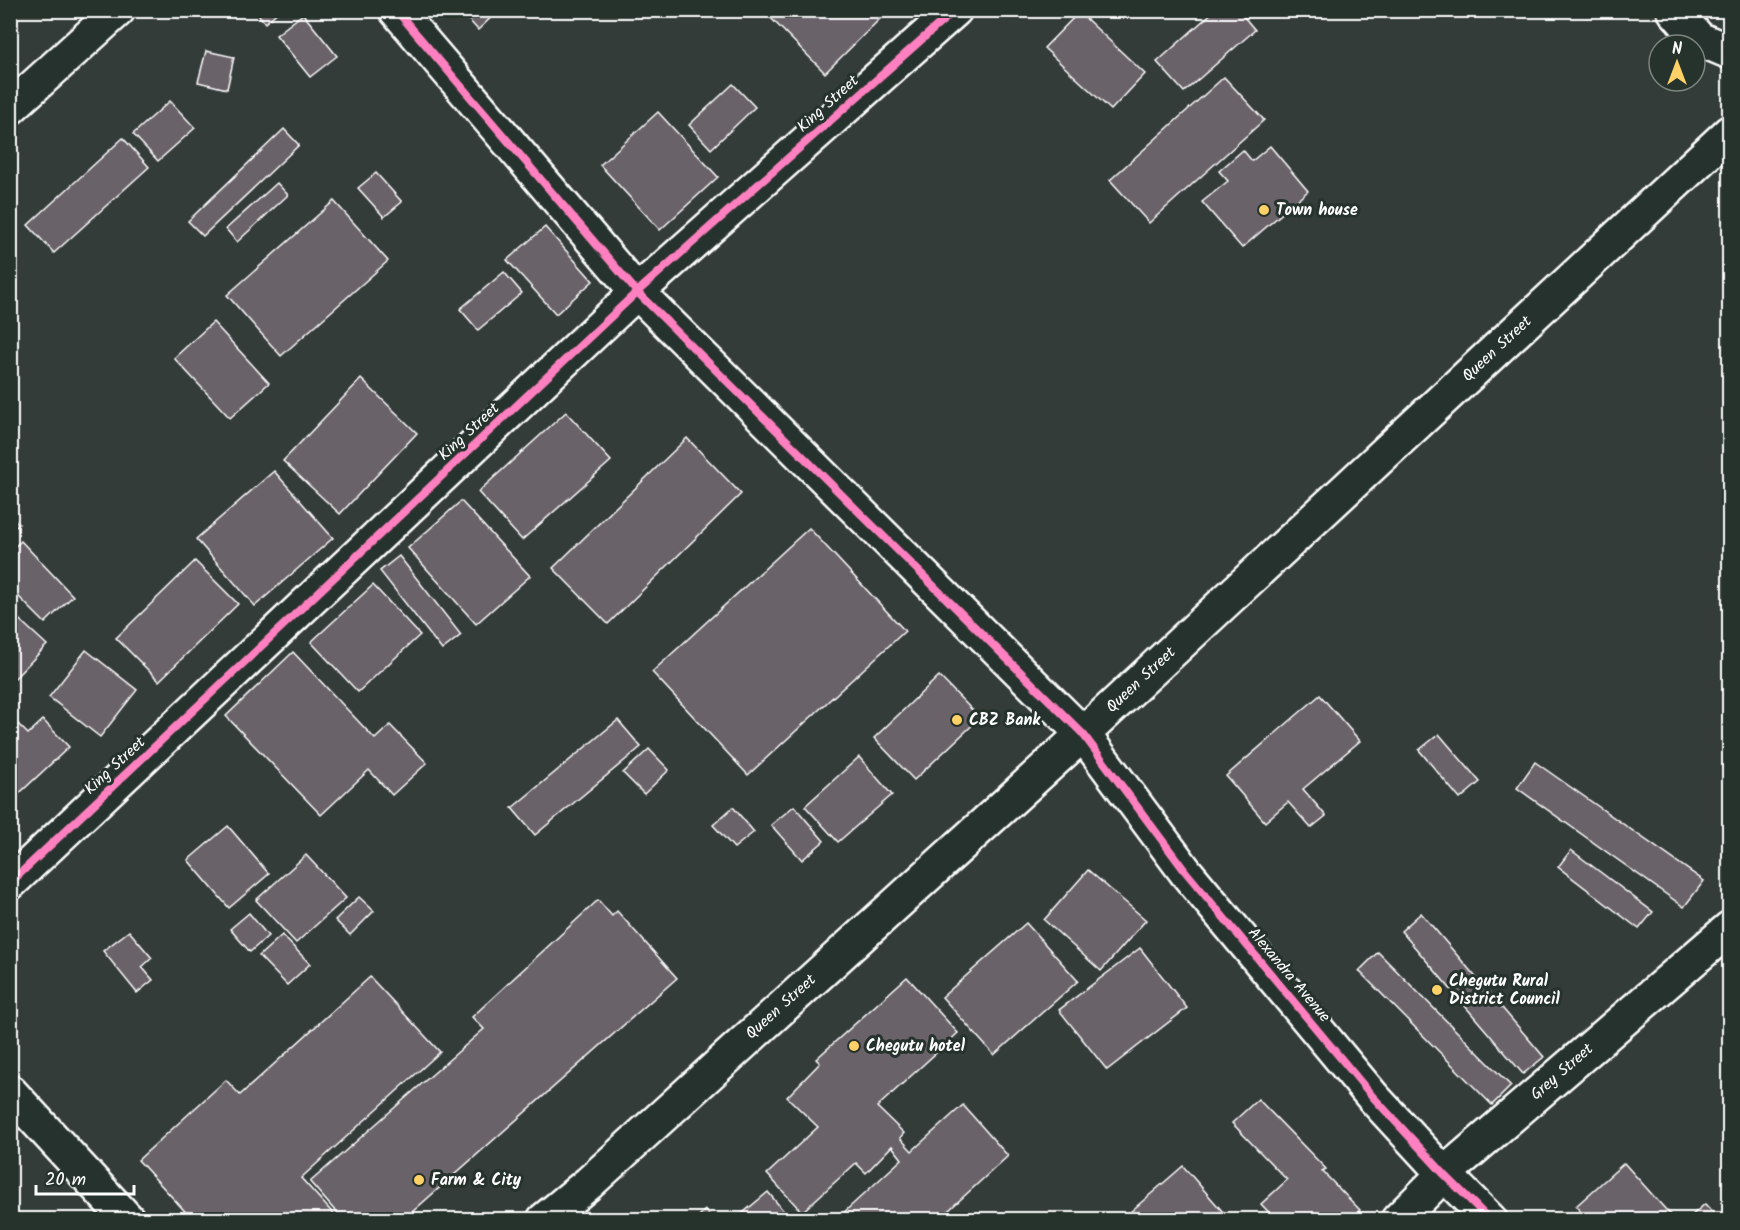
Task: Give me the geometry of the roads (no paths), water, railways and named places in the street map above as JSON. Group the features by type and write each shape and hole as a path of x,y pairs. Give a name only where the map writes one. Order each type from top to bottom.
{"main road":[{"path":"10,108 118,10"},
{"name":"Alexandra Avenue","path":"396,10 637,292 1083,734 1185,871 1373,1096 1444,1174 1490,1220"},
{"name":"King Street","path":"10,883 637,292 955,10"},
{"path":"1674,10 1699,39 1730,52"},
{"name":"Queen Street","path":"544,1220 589,1183 1083,734 1730,132"},
{"name":"Grey Street","path":"1398,1220 1444,1174 1730,928"},
{"path":"10,1092 128,1220"}],"place":[{"name":"Town house","path":"1264,210"},
{"name":"CBZ Bank","path":"957,720"},
{"name":"Chegutu Rural District Council","path":"1437,990"},
{"name":"Chegutu hotel","path":"854,1046"},
{"name":"Farm & City","path":"419,1180"}]}
